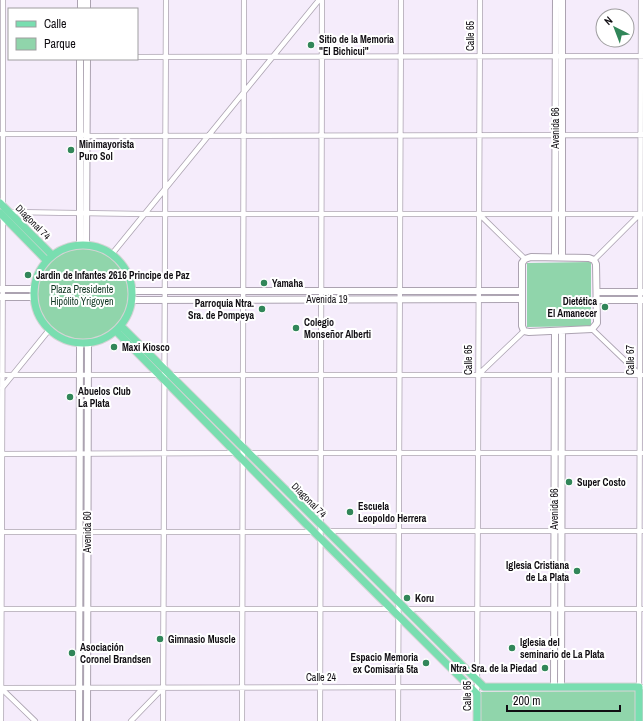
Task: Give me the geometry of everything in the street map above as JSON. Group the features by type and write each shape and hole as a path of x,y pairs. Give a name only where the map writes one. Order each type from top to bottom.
{"main road":[{"name":"Avenida 66","path":"556,0 559,56 558,257"},
{"name":"Avenida 66","path":"559,56 562,0"},
{"path":"80,60 83,135 83,244"},
{"path":"83,135 86,60"},
{"name":"Diagonal 74","path":"3,211 49,258"},
{"path":"83,244 94,245 112,254 121,264 128,276 133,291 133,300 130,311 118,329 102,340 84,343 63,339 49,330 40,315 33,293 49,258 65,248 83,244"},
{"path":"558,257 589,258 594,260 596,264 597,292 596,323 592,329 562,332 524,331 522,326 522,263 525,259 531,258 558,257"},
{"path":"1,289 33,293"},
{"name":"Avenida 19","path":"133,291 522,291"},
{"path":"597,292 642,292"},
{"path":"1,297 33,293"},
{"name":"Avenida 19","path":"133,300 522,299"},
{"path":"597,300 642,300"},
{"name":"Diagonal 74","path":"118,329 477,688"},
{"name":"Avenida 66","path":"555,332 554,609 558,687"},
{"name":"Avenida 66","path":"558,687 562,609 562,332"},
{"name":"Avenida 60","path":"79,721 80,375 84,343"},
{"name":"Avenida 60","path":"84,343 88,375 87,721"},
{"name":"Calle 24","path":"477,688 641,687"},
{"name":"Calle 67","path":"639,721 641,687"},
{"name":"Calle 65","path":"477,688 477,721"}],"street":[{"path":"1,721 1,289 3,211 1,134 3,0"},
{"path":"163,721 166,0"},
{"path":"242,721 244,0"},
{"path":"112,254 319,0"},
{"path":"320,721 322,0"},
{"path":"398,721 401,0"},
{"name":"Calle 65","path":"477,688 480,0"},
{"name":"Calle 67","path":"641,0 641,687"},
{"path":"138,57 642,56"},
{"path":"1,134 165,136 642,135"},
{"path":"3,211 145,214 642,214"},
{"path":"479,214 525,259"},
{"path":"594,260 642,214"},
{"path":"592,329 641,375"},
{"path":"1,389 49,330"},
{"path":"478,375 524,331"},
{"path":"1,376 641,375"},
{"path":"1,454 641,453"},
{"path":"1,532 641,531"},
{"path":"1,609 641,609"},
{"path":"0,688 35,721"},
{"name":"Calle 24","path":"0,688 477,688"},
{"path":"131,721 163,688"}],"green space":[{"name":"Plaza Presidente Hipólito Yrigoyen","path":"83,247 101,251 116,261 126,276 130,294 126,312 116,327 101,337 83,341 65,337 50,327 40,312 36,294 40,276 50,261 65,251"},
{"path":"591,262 591,326 527,327 527,263"},
{"path":"637,691 637,721 480,721 480,692"}],"place":[{"name":"Sitio de la Memoria \"El Bichicui\"","path":"311,45"},
{"name":"Minimayorista Puro Sol","path":"71,150"},
{"name":"Jardin de Infantes 2616 Principe de Paz","path":"28,275"},
{"name":"Yamaha","path":"264,283"},
{"name":"Dietética El Amanecer","path":"605,307"},
{"name":"Parroquia Ntra. Sra. de Pompeya","path":"262,309"},
{"name":"Colegio Monseñor Alberti","path":"296,328"},
{"name":"Maxi Kiosco","path":"114,347"},
{"name":"Abuelos Club La Plata","path":"70,397"},
{"name":"Super Costo","path":"569,482"},
{"name":"Escuela Leopoldo Herrera","path":"350,512"},
{"name":"Iglesia Cristiana de La Plata","path":"577,571"},
{"name":"Koru","path":"407,598"},
{"name":"Gimnasio Muscle","path":"160,639"},
{"name":"Iglesia del seminario de La Plata","path":"512,648"},
{"name":"Asociación Coronel Brandsen","path":"72,653"},
{"name":"Espacio Memoria ex Comisaría 5ta","path":"426,663"},
{"name":"Ntra. Sra. de la Piedad","path":"545,668"}]}
